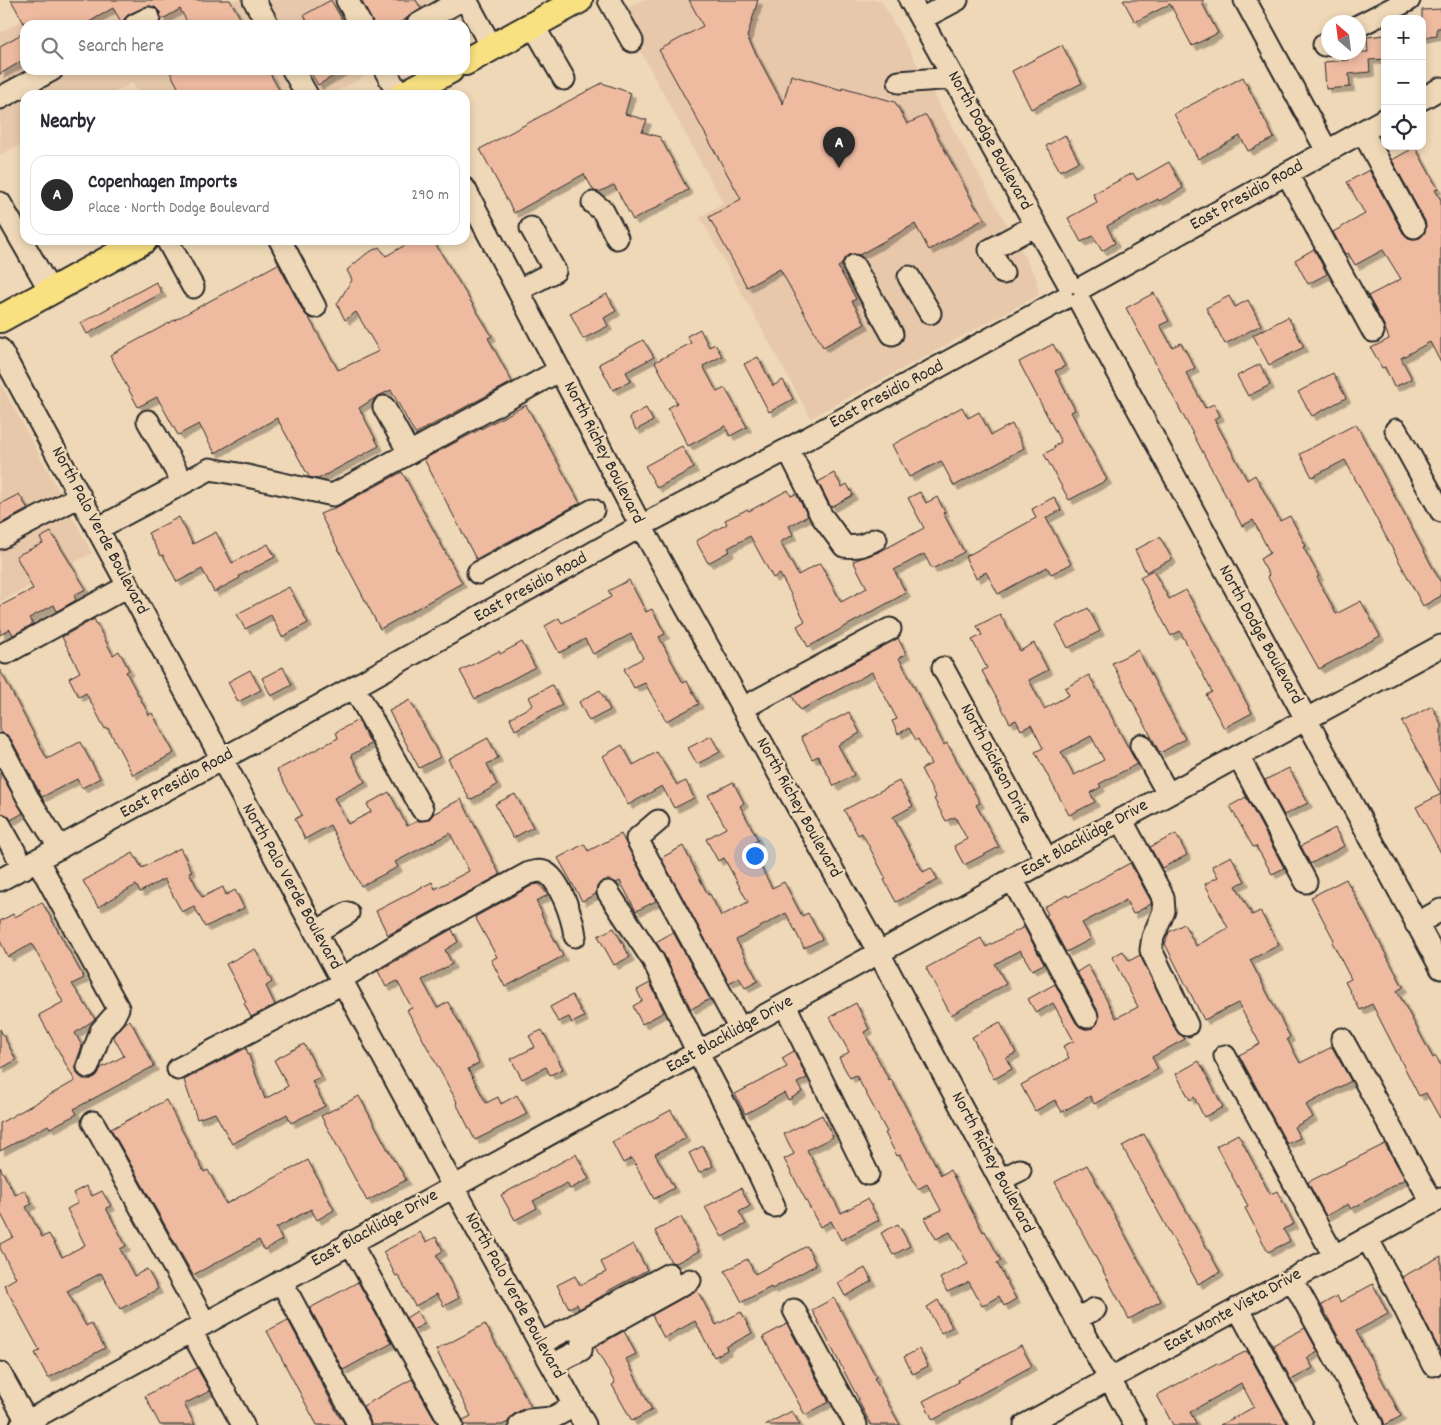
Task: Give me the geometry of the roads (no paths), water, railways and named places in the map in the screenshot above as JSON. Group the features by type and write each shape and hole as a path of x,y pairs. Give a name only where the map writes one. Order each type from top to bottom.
{"main road":[{"path":"470,60 579,0"},
{"path":"415,90 441,75"},
{"path":"0,319 135,245"}],"street":[{"path":"254,0 265,20"},
{"path":"347,0 358,20"},
{"path":"426,20 461,0"},
{"path":"466,0 492,48"},
{"path":"609,0 632,41"},
{"name":"North Dodge Boulevard","path":"910,0 1074,293 1441,968"},
{"path":"921,19 957,0"},
{"path":"1245,0 1327,151"},
{"path":"1366,22 1409,0"},
{"path":"533,25 564,78"},
{"path":"0,98 43,75"},
{"path":"296,75 304,90"},
{"path":"391,75 404,90"},
{"path":"899,82 954,78"},
{"path":"1426,96 1441,88"},
{"name":"East Presidio Road","path":"0,880 354,687 641,526 788,449 1074,293 1381,121"},
{"path":"1363,132 1414,227"},
{"path":"1287,174 1373,331"},
{"name":"North Richey Boulevard","path":"470,198 641,526 879,953 1000,1180 1135,1425"},
{"path":"0,203 20,239"},
{"path":"593,203 603,211 617,238"},
{"path":"1003,273 986,243 1036,225"},
{"path":"519,290 554,271 531,228"},
{"path":"24,245 50,292"},
{"path":"170,245 193,287"},
{"path":"283,245 315,307"},
{"path":"854,266 892,334"},
{"path":"910,277 930,313"},
{"name":"North Palo Verde Boulevard","path":"0,349 6,375 80,496 453,1186 585,1425"},
{"path":"97,529 210,469 333,495 560,370"},
{"path":"384,407 409,453"},
{"path":"148,421 183,483"},
{"path":"1396,430 1441,511"},
{"path":"788,449 820,515 844,546 865,545 876,539"},
{"path":"0,538 80,496"},
{"path":"478,573 593,510"},
{"path":"6,653 128,586"},
{"path":"743,708 890,629"},
{"name":"East Blacklidge Drive","path":"26,1424 350,1242 698,1053 1046,860 1441,646"},
{"name":"North Dickson Drive","path":"943,668 1046,860"},
{"path":"354,687 422,809"},
{"path":"0,745 28,798 60,848"},
{"path":"1141,745 1168,794"},
{"path":"1238,756 1306,882"},
{"path":"1121,820 1163,897 1164,911 1153,937 1151,950 1187,1025"},
{"path":"658,821 637,839 740,1029"},
{"path":"0,825 31,864 118,1008 102,1031 88,1067"},
{"path":"178,1069 342,981 395,946 529,873 542,871 551,875 573,921 575,936"},
{"path":"1012,879 1086,1017"},
{"path":"608,892 653,960 698,1053 744,1139 774,1206"},
{"path":"1416,924 1441,910"},
{"path":"316,932 348,912"},
{"path":"785,1005 868,1174"},
{"path":"1342,1039 1436,1200"},
{"path":"1225,1056 1334,1256"},
{"path":"93,1122 198,1327 243,1425"},
{"path":"1000,1180 1020,1170"},
{"name":"East Monte Vista Drive","path":"1025,1425 1436,1200"},
{"path":"1367,1238 1433,1365"},
{"path":"350,1242 452,1425"},
{"path":"540,1344 669,1274"},
{"path":"1292,1279 1372,1425"},
{"path":"552,1365 581,1350 582,1340 690,1280"},
{"path":"281,1281 359,1425"},
{"path":"1076,1319 1095,1308"},
{"path":"1238,1308 1302,1425"},
{"path":"794,1310 856,1425"},
{"path":"0,1373 26,1424"},
{"path":"520,1425 529,1420 552,1418 574,1406"}],"place":[{"name":"Copenhagen Imports","path":"839,168"}]}
